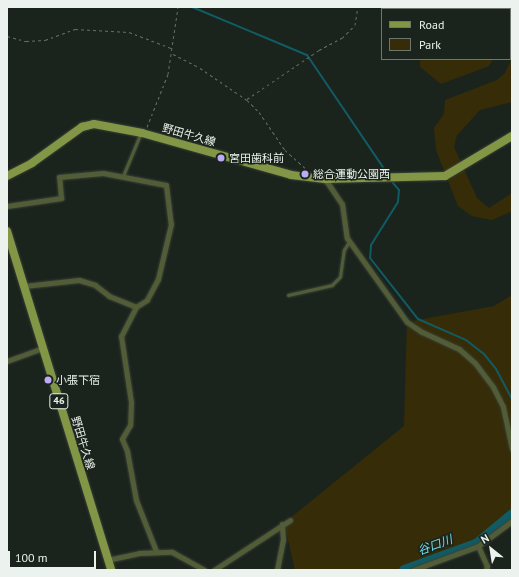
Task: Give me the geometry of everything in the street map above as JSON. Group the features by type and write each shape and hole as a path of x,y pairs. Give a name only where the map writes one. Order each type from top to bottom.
{"main road":[{"name":"野田牛久線","path":"7,176 32,163 87,125 100,124 143,133 269,170 325,179 445,176 512,136"},
{"name":"野田牛久線","path":"7,231 110,570"}],"street":[{"path":"7,206 61,198 59,177 103,174 166,185 171,224 158,279 147,300 136,306 121,336 132,402 130,425 122,439 127,451 136,500 156,551"},
{"path":"325,179 342,204 349,241 407,322 422,332 459,349 484,374 503,407 512,449"},
{"path":"24,286 80,280 96,286 109,296 136,306"},
{"path":"7,361 42,348"},
{"path":"214,570 290,520"},
{"path":"413,570 478,546 512,520"},
{"path":"277,570 283,540 282,524"},
{"path":"478,546 487,566 486,570"},
{"path":"107,560 156,551 172,552 204,570"}],"lane":[{"path":"123,177 143,133"},
{"path":"288,295 332,285 340,278 344,250 349,241"}],"path":[{"path":"143,133 168,74 173,54 171,48 178,7"},
{"path":"247,100 319,50 342,38 355,25 358,7"},
{"path":"7,36 26,41 45,40 75,29 128,32 171,48"},
{"path":"173,54 200,68 247,100 259,112 284,150 304,167 312,178"}],"green space":[{"path":"405,7 476,8 406,8"},
{"path":"512,58 512,102 480,110 457,135 454,147 477,198 489,208 512,193 512,211 492,220 472,216 458,206 436,150 434,128 444,114 445,100 497,80 505,73"},
{"path":"420,60 492,60 489,66 441,84 420,67"},
{"path":"512,295 512,516 490,536 399,570 295,570 284,523 404,426 407,322 494,306"}],"waterway":[{"path":"192,7 307,55 387,173"},
{"path":"393,183 399,190 398,202 371,245 370,258 418,319 466,340 484,354 496,369 512,399"},
{"name":"谷口川","path":"404,570 476,544 512,514"}],"place":[{"name":"宮田歯科前","path":"221,158"},
{"name":"総合運動公園西","path":"305,174"},
{"name":"小張下宿","path":"48,380"}]}
